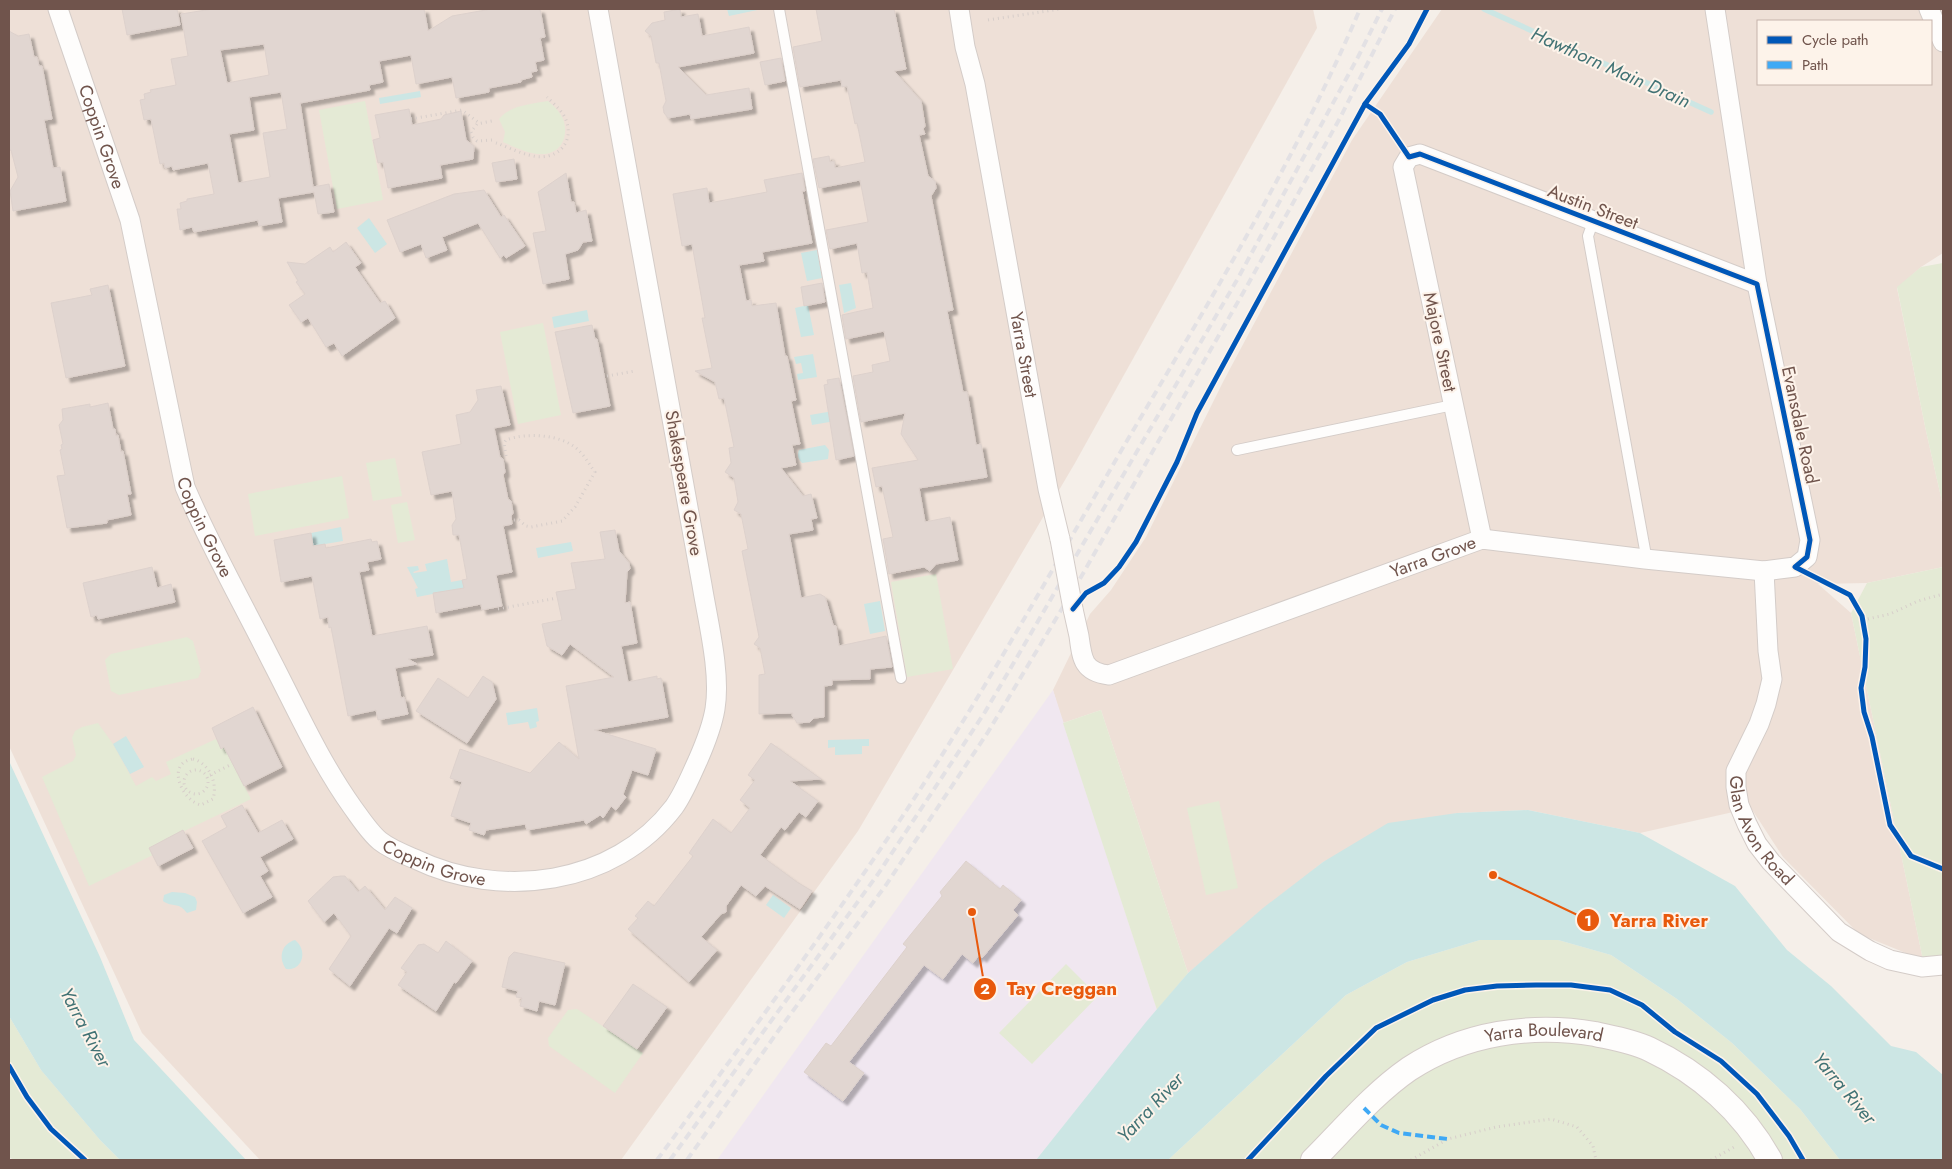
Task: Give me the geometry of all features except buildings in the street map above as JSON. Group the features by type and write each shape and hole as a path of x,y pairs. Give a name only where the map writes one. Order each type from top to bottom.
{"street":[{"name":"Coppin Grove","path":"58,9 130,220 185,486 202,528 325,766 362,821 379,841 406,855 437,870 471,879 512,883 550,879"},
{"name":"Shakespeare Grove","path":"550,879 588,869 627,850 660,822 674,806 706,742 715,709 717,678 702,585 598,9"},
{"name":"Yarra Street","path":"959,9 965,47 975,84 1048,489 1060,539 1081,654 1085,664 1098,674 1109,676 1118,674"},
{"name":"Evansdale Road","path":"1715,9 1757,284 1810,540 1807,557 1795,567 1764,572"},
{"path":"1929,9 1943,42"},
{"name":"Austin Street","path":"1420,154 1757,284"},
{"name":"Majore Street","path":"1420,154 1409,157 1403,167 1482,539"},
{"name":"Yarra Grove","path":"1118,674 1482,539 1764,572"},
{"name":"Glan Avon Road","path":"1764,572 1768,651 1772,679 1760,724 1736,771 1739,805 1747,824 1757,844 1770,862 1839,932 1870,951 1890,960 1922,967 1943,965"},
{"name":"Yarra Boulevard","path":"1313,1160 1382,1089 1410,1068 1454,1045 1490,1035 1532,1029 1568,1030 1620,1039 1649,1049 1684,1069 1722,1097 1754,1135 1770,1160"}],"lane":[{"path":"779,9 901,678"},
{"path":"1593,222 1588,236 1645,550 1645,559"},
{"path":"1236,450 1454,406"}],"path":[{"path":"988,20 1060,9"},
{"path":"496,143 530,155 540,156 548,156 564,148 569,135 566,120 559,108 547,97"},
{"path":"411,119 462,110 479,123"},
{"path":"492,120 479,123 472,129 472,135 475,139 481,141 492,140"},
{"path":"607,376 636,371"},
{"path":"506,456 504,443 506,440 525,435 540,435 574,447 582,453 587,464 595,472 575,507 562,521 531,527 526,526 519,520 512,520"},
{"path":"1864,629 1862,618 1890,614 1918,601 1943,594"},
{"path":"498,609 557,598"},
{"path":"193,759 202,762 209,775 215,790 213,799 207,804 201,805 188,798 177,776 180,766 186,760 193,759"},
{"path":"209,775 232,764"},
{"path":"184,789 184,778 190,771 200,770 209,775"},
{"path":"184,789 194,794 201,794 208,786 209,775"},
{"path":"1411,1160 1448,1139 1496,1127 1551,1118 1577,1127 1593,1146 1596,1160"}],"shaded area":[{"path":"9,9 1313,9 1317,28 1075,463 858,831 621,1160 260,1160 142,1033 9,746"},
{"path":"1442,9 1943,9 1943,253 1921,267 1897,288 1943,506 1943,567 1867,583 1818,584 1851,613 1923,960 1859,934 1783,857 1751,808 1640,833 1528,810 1457,813 1323,862 1188,973 1101,710 1063,723 1053,690 1090,614 1111,590 1146,537 1224,380 1352,140"},
{"path":"1053,690 1157,1010 1036,1160 717,1160"}],"green space":[{"path":"365,101 383,200 337,209 319,110"},
{"path":"548,101 560,114 565,125 564,137 560,147 550,153 539,154 503,142 505,132 499,119 504,114 515,108"},
{"path":"1943,263 1943,506 1897,287 1921,267"},
{"path":"543,323 561,415 518,424 500,332"},
{"path":"395,458 402,496 373,501 366,463"},
{"path":"342,476 349,518 255,536 248,494"},
{"path":"407,502 415,540 398,543 391,505"},
{"path":"1943,567 1943,965 1923,960 1851,613 1867,583"},
{"path":"936,574 953,669 907,677 891,582"},
{"path":"187,637 193,641 201,671 198,678 119,695 111,691 105,660 111,654"},
{"path":"1101,710 1188,973 1157,1010 1063,723"},
{"path":"98,723 113,744 136,786 152,777 156,781 171,774 166,762 216,739 221,748 224,747 251,799 149,848 153,855 89,886 42,777 73,761 76,755 72,738 75,731"},
{"path":"1219,801 1238,888 1206,895 1187,808"},
{"path":"1480,940 1558,940 1611,955 1677,999 1732,1043 1800,1109 1840,1160 1168,1160 1346,995 1407,962"},
{"path":"1066,964 1098,996 1032,1064 999,1033"},
{"path":"577,1009 643,1053 615,1093 549,1046 548,1038 568,1010"},
{"path":"9,1016 41,1070 100,1140 120,1160 14,1160 9,1157"}],"water":[{"path":"727,9 762,9 729,16"},
{"path":"420,91 421,97 380,104 379,98"},
{"path":"369,218 387,244 375,253 357,228"},
{"path":"817,250 822,278 807,281 801,253"},
{"path":"851,283 856,308 844,313 839,285"},
{"path":"808,305 814,335 801,337 795,308"},
{"path":"587,310 589,321 554,328 552,317"},
{"path":"813,354 817,377 798,380 797,374 803,373 801,363 796,364 794,357"},
{"path":"839,410 841,420 812,425 810,415"},
{"path":"825,445 829,450 828,459 802,463 798,455 799,450"},
{"path":"341,527 343,541 313,546 311,533"},
{"path":"571,542 573,551 538,558 536,548"},
{"path":"447,559 451,582 462,580 464,588 417,597 415,589 418,588 407,567 418,566 419,570 414,573 427,571 425,564"},
{"path":"880,601 885,631 870,634 864,604"},
{"path":"537,708 539,721 536,722 537,727 530,729 528,722 508,725 506,713"},
{"path":"126,736 144,767 130,774 113,744"},
{"path":"869,739 869,746 862,746 862,754 835,755 835,747 828,748 828,740"},
{"path":"9,761 100,957 134,1040 246,1160 120,1160 100,1140 41,1070 9,1016"},
{"path":"1528,810 1640,833 1735,886 1787,950 1831,986 1891,1046 1916,1052 1943,1075 1943,1160 1840,1160 1800,1109 1732,1043 1677,999 1611,955 1558,940 1480,940 1407,962 1346,995 1168,1160 1036,1160 1146,1022 1188,973 1263,908 1323,862 1388,823 1457,813"},
{"path":"172,892 185,893 195,897 197,902 196,910 187,913 181,907 163,901 164,895"},
{"path":"773,895 791,908 784,918 766,905"},
{"path":"295,940 301,949 302,959 296,967 286,969 282,960 282,952 290,942"}],"waterway":[{"name":"Hawthorn Main Drain","path":"1484,9 1711,112"}],"railway":[{"path":"657,1160 842,904 902,817 961,724 1018,630 1251,228 1308,120 1360,9"},
{"path":"670,1160 878,874 985,712 1237,280 1382,9"},
{"path":"687,1160 781,1027 886,885 988,732 1081,577 1247,286 1340,118 1395,9"}],"marked path":[{"path":"1364,1108 1381,1125 1399,1133 1448,1139"}],"cycle path":[{"path":"1073,609 1086,593 1104,583 1119,567 1136,542 1177,462 1197,413 1365,104 1409,44 1427,9"},
{"path":"1365,104 1380,114 1409,157 1420,154 1757,284 1810,540 1807,557 1795,567 1850,595 1862,616 1866,639 1865,667 1861,688 1864,712 1872,737 1890,825 1911,856 1943,869"},
{"path":"1248,1160 1326,1076 1376,1028 1433,1000 1465,990 1497,986 1536,985 1571,985 1610,990 1642,1005 1675,1032 1721,1061 1757,1094 1789,1136 1803,1160"},
{"path":"9,1066 27,1097 51,1129 85,1160"}],"place":[{"name":"Yarra River","path":"1493,875"},
{"name":"Tay Creggan","path":"972,912"}]}
